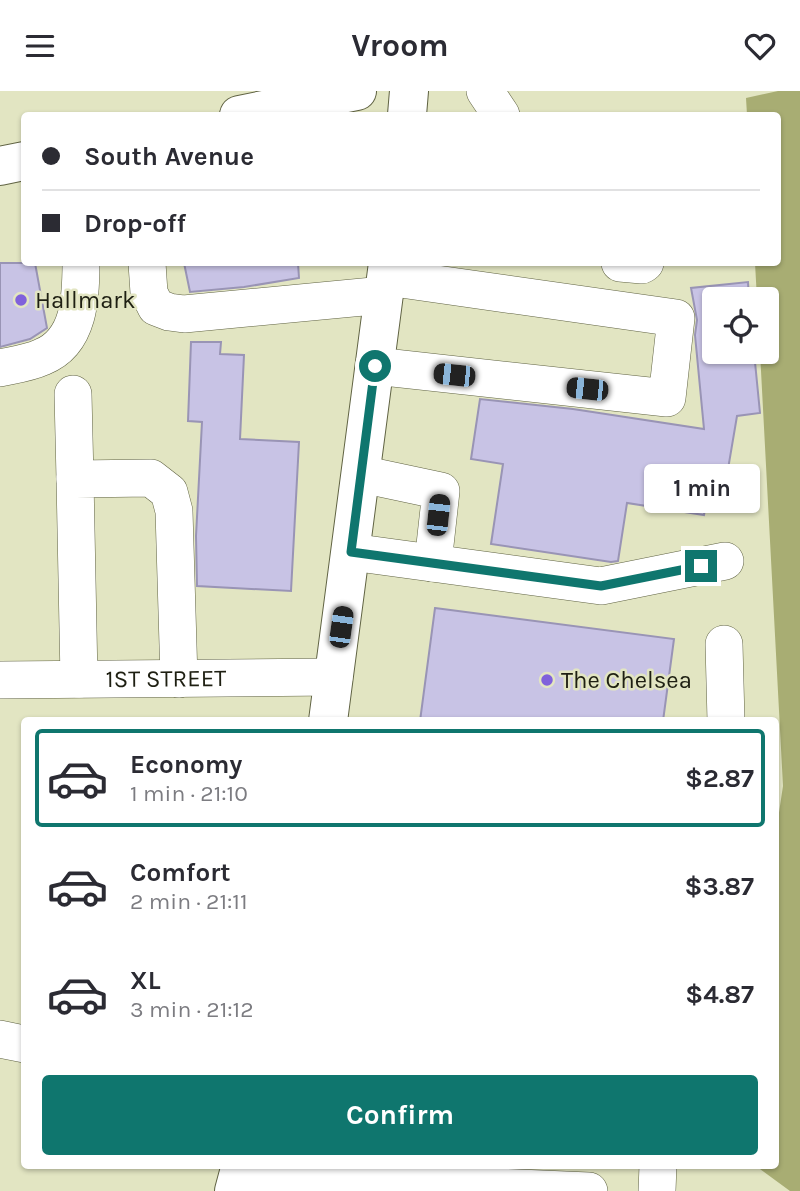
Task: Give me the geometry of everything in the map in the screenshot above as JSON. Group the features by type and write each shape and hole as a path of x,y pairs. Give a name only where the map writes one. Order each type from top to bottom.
{"main road":[{"path":"254,112 357,91"},
{"path":"407,112 409,91"},
{"path":"0,166 21,162"},
{"path":"329,717 386,278"}],"street":[{"path":"485,91 499,112"},
{"path":"0,367 44,357 62,344 75,323 81,266"},
{"path":"147,266 149,293 156,307 184,314 386,278 676,318 667,398 375,366"},
{"path":"73,394 79,679"},
{"path":"360,474 441,491 433,563"},
{"path":"75,479 151,478 169,492 174,511 179,679"},
{"path":"351,552 601,586 725,561"},
{"path":"724,644 726,717"},
{"name":"1ST STREET","path":"0,680 334,677"},
{"path":"0,1039 21,1043"},
{"path":"657,1191 658,1169"},
{"path":"238,1178 589,1191"}],"green space":[{"path":"778,91 800,91 800,1191 790,1191 760,1169 779,1169 779,812 783,786 761,364 779,364 779,287 756,287 755,266 781,266 781,112 747,112 746,98"}],"building":[{"name":"Hallmark","path":"0,263 36,266 47,328 30,339 0,347"},
{"path":"185,266 298,266 299,278 190,292"},
{"path":"748,282 748,287 702,287 702,364 755,364 760,413 737,416 726,481 710,479 704,515 627,503 618,561 611,562 491,544 503,464 471,459 480,399 573,409 704,429 695,335 697,320 691,288"},
{"path":"191,342 221,342 220,354 244,355 240,439 299,442 291,591 197,586 196,536 202,422 188,421"},
{"name":"The Chelsea","path":"435,608 674,639 664,717 421,717"}],"place":[{"name":"Hallmark","path":"21,300"},
{"name":"The Chelsea","path":"547,680"}],"route":[{"path":"375,366 351,552 601,586 701,566"}]}
